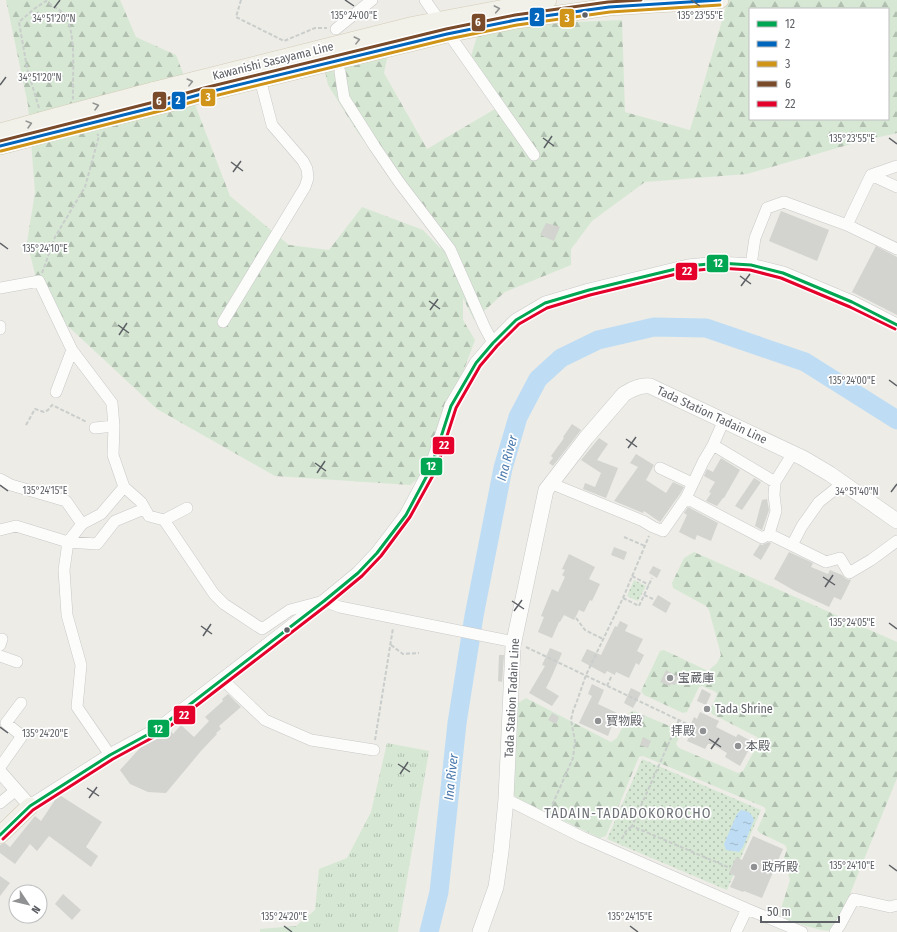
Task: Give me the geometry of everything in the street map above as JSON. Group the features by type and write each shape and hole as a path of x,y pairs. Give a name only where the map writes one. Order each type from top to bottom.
{"main road":[{"name":"Kawanishi Sasayama Line","path":"0,132 56,121 163,105 260,80 443,27 548,0"},
{"name":"Kawanishi Sasayama Line","path":"0,146 56,121 152,91 443,27 516,20 609,7 720,0"},
{"name":"Tada Station Tadain Line","path":"480,932 496,887 506,799 508,641 546,490 624,394 630,390 650,386 724,420 793,453 816,466 897,521"},
{"path":"0,835 30,806"}],"street":[{"path":"336,29 372,0"},
{"path":"425,0 534,155"},
{"path":"340,72 344,98 399,182 450,249 493,343"},
{"path":"223,322 305,187 308,178 307,169 303,162 272,125 260,80"},
{"path":"847,225 871,175 897,166"},
{"path":"871,175 897,187"},
{"path":"751,265 755,238 767,208 784,202 847,225 897,249"},
{"path":"0,772 30,806 110,755 158,729 223,680 358,573 377,553 406,515 430,468 451,406 476,363 516,320 546,303 582,292 688,266 719,263 751,265 783,273 852,302 897,325"},
{"path":"0,288 39,281 72,350 112,403 114,426 113,455 124,486 141,502 149,516 164,520 214,594 224,604 262,629 290,610 324,601 340,607 508,641"},
{"path":"56,392 72,350"},
{"path":"550,484 644,521 663,531 686,498 692,482 713,445 724,420"},
{"path":"95,428 114,426"},
{"path":"713,445 775,482"},
{"path":"686,498 762,538 769,534 776,511 774,495 775,482 793,453"},
{"path":"660,468 692,482"},
{"path":"0,480 11,485 66,501 82,524"},
{"path":"792,545 802,526 819,502 842,483"},
{"path":"110,755 77,706 81,665 67,616 64,570 68,542 82,524 101,514 124,486"},
{"path":"164,520 187,508"},
{"path":"0,530 16,526 68,542 97,544 115,520 144,509"},
{"path":"769,534 826,562 840,558 849,572 871,560 897,541"},
{"path":"0,656 17,662"},
{"path":"223,680 265,720 310,740 374,750"},
{"path":"0,767 22,736 6,724 21,703"},
{"path":"0,803 16,790"},
{"path":"506,799 582,837 802,932"},
{"path":"835,932 854,899 890,907 897,905"},
{"path":"736,932 747,909"}],"path":[{"path":"241,0 236,17 284,41 316,28 336,29"},
{"path":"56,121 27,68 19,22 46,1 63,13 72,32 74,72 72,99"},
{"path":"39,281 55,237 85,187 99,136"},
{"path":"26,425 36,409 44,412 52,406 88,422 95,428"},
{"path":"546,818 573,758 575,741 571,720 586,675 623,598 653,527"},
{"path":"624,538 645,546"},
{"path":"632,576 649,585"},
{"path":"623,598 639,606 652,578"},
{"path":"644,595 653,600"},
{"path":"374,750 395,617"},
{"path":"576,618 585,630 603,639"},
{"path":"391,645 403,654 419,652"},
{"path":"537,653 687,724"},
{"path":"607,686 612,676"},
{"path":"622,839 626,831 632,826 679,720"},
{"path":"632,826 730,868"}],"green space":[{"path":"6,0 120,0 136,37 176,55 230,196 289,245 329,250 362,207 423,230 441,249 436,237 358,133 328,85 322,58 391,40 384,73 427,149 500,106 470,60 480,26 622,20 625,112 690,130 728,0 897,0 897,133 858,142 747,174 645,182 592,221 571,249 571,265 505,292 474,320 463,298 463,320 475,340 425,473 410,485 275,476 157,409 42,302 27,242 35,192 28,105"},
{"path":"694,552 897,642 897,778 835,931 815,929 782,917 780,912 790,880 784,858 787,849 785,845 760,833 757,830 766,810 764,807 643,756 639,757 606,836 600,838 516,798 513,793 518,703 526,698 611,742 617,738 630,712 634,711 679,730 680,735 676,744 679,748 738,773 743,771 759,742 757,737 712,714 710,710 717,695 716,692 702,686 699,687 687,712 683,713 644,695 641,691 660,651 664,650 708,671 717,663 721,655 709,610 706,606 673,588 672,583 684,558"},
{"path":"634,580 646,586 638,601 627,596"},
{"path":"387,743 429,751 398,932 260,932 260,929 296,926 315,910 319,869 347,858 371,812"},
{"path":"642,759 761,810 727,890 607,839"}],"water":[{"path":"741,810 749,813 754,820 743,847 739,852 726,850 724,844 737,814"}],"building":[{"path":"781,211 829,230 817,261 769,241"},
{"path":"546,223 560,227 554,241 540,235"},
{"path":"876,246 897,257 897,315 852,292"},
{"path":"572,424 581,430 553,466 549,463 553,458 551,456"},
{"path":"599,438 608,444 597,460 618,468 606,498 583,489 585,483 595,487 601,473 581,460"},
{"path":"636,454 654,465 646,480 666,493 673,482 684,487 660,522 644,511 643,513 614,501 638,467 630,463"},
{"path":"721,458 740,470 724,498 717,506 706,501 715,482 704,476 707,469 713,472"},
{"path":"754,478 761,482 742,510 735,506"},
{"path":"767,499 769,510 762,530 755,526 762,500"},
{"path":"688,507 718,523 711,541 697,535 695,540 679,532 687,515 684,513"},
{"path":"769,542 771,543 761,560 753,555 760,544 762,545"},
{"path":"614,547 627,552 624,560 611,555"},
{"path":"789,552 813,563 811,567 828,574 830,570 842,575 846,579 851,580 841,600 834,597 829,607 774,579"},
{"path":"569,554 595,567 589,579 600,584 592,601 590,600 584,612 579,610 574,620 564,615 552,638 538,632 544,617 541,616 552,589 558,592 565,577 562,575 565,570 562,569"},
{"path":"653,566 661,570 657,578 649,573"},
{"path":"658,595 671,603 666,613 652,605"},
{"path":"620,621 628,625 625,631 643,639 637,651 644,655 639,665 636,663 629,678 616,672 615,675 607,671 605,674 581,661 587,649 601,655 615,626 617,627"},
{"path":"550,648 562,653 546,688 559,696 552,706 529,693 545,666 542,665"},
{"path":"499,655 504,655 502,682 498,681"},
{"name":"宝蔵庫","path":"666,670 679,677 675,685 671,684 670,686 660,682"},
{"name":"寳物殿","path":"592,684 604,690 598,704 617,713 608,736 579,723 592,696 588,694"},
{"path":"631,688 641,693 633,708 624,703"},
{"path":"702,689 711,694 706,705 697,701"},
{"path":"228,694 241,707 219,726 221,729 166,793 148,792 130,784 120,770 140,748 170,730 173,734 181,725 194,737 209,721 205,717 223,701 222,699"},
{"path":"700,712 719,721 716,727 736,737 738,734 753,742 740,766 725,757 727,753 712,744 708,744 705,749 687,741 690,735 687,733 694,717 697,719"},
{"path":"552,713 559,717 556,724 548,720"},
{"path":"637,713 645,716 641,723 634,720"},
{"path":"643,737 651,741 648,748 640,745"},
{"path":"61,796 102,822 86,847 98,856 91,867 49,836 37,851 30,844 15,864 0,853 0,845 5,843 10,847 35,816 41,821 55,800"},
{"name":"政所殿","path":"753,836 783,849 762,898 730,887 735,876 729,873 736,857 742,860"},
{"path":"0,876 10,883 0,896"},
{"path":"63,894 81,910 72,920 55,904"}],"waterway":[{"name":"Ina River","path":"429,932 439,892 457,723 474,616 503,468 518,417 538,379 561,358 598,340 654,327 706,328 805,362 897,420"}],"transit line":[{"name":"6","path":"0,141 204,88 446,29 515,15 608,2 641,0"},
{"name":"2","path":"0,146 205,93 447,34 516,20 609,7 720,0"},
{"name":"3","path":"1,151 206,98 448,39 517,25 610,12 720,5"},
{"name":"12","path":"0,835 30,806 110,755 158,729 358,573 377,553 406,515 431,468 451,406 476,363 516,320 545,303 589,290 688,266 719,263 751,265 783,273 852,302 897,325"},
{"name":"22","path":"3,839 33,810 113,759 161,733 327,605 362,576 381,556 410,517 436,470 456,408 480,366 519,324 547,308 590,295 689,271 719,268 750,270 781,278 850,307 895,329"}],"place":[{"name":"宝蔵庫","path":"670,678"},
{"name":"Tada Shrine","path":"707,709"},
{"name":"寳物殿","path":"598,721"},
{"name":"拝殿","path":"703,731"},
{"name":"本殿","path":"738,746"},
{"name":"政所殿","path":"754,867"}],"district":[{"name":"TADAIN-TADADOKOROCHO","path":"628,813"}]}
